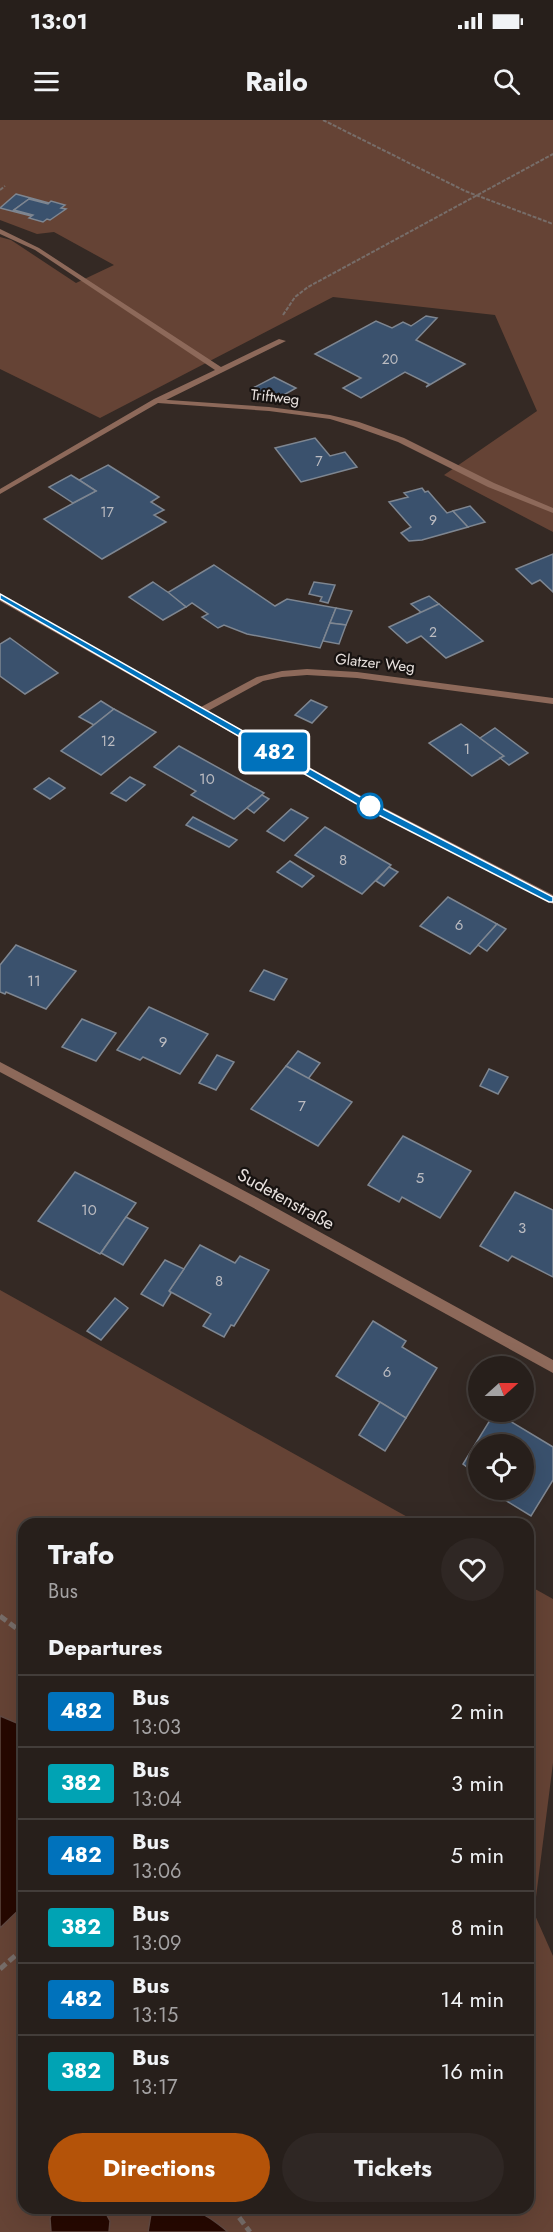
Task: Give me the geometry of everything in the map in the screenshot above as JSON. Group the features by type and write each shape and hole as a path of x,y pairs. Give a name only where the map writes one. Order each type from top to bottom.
{"street":[{"path":"0,231 37,249 219,370"},
{"path":"0,492 156,401 282,341"},
{"name":"Triftweg","path":"156,401 269,409 330,417 356,424 401,440 511,494 553,511"},
{"path":"0,597 359,800 553,900"},
{"name":"Glatzer Weg","path":"202,710 260,679 308,672 357,675 553,702"},
{"name":"Sudetenstraße","path":"0,1067 254,1202 553,1367"}],"path":[{"path":"323,120 478,197 553,224"},
{"path":"282,341 280,326 286,307 308,287 478,197 553,154"},
{"path":"0,190 5,186"},
{"path":"0,1616 18,1630"},
{"path":"0,1969 18,1953"},
{"path":"236,2214 250,2232"}],"shaded area":[{"path":"0,120 553,120 553,532 444,475 537,411 495,315 333,297 100,418 0,369 0,237 11,240 76,283 114,265 54,232 37,234 0,220"},
{"path":"0,1290 409,1518 18,1518 18,1724 0,1716"},
{"path":"534,1588 553,1599 553,1763 534,1913"},
{"path":"0,1716 18,1724 18,1911 0,1928"},
{"path":"18,1911 18,2214 534,2214 534,1913 553,1956 553,2232 0,2232 0,1928"},
{"path":"52,2214 106,2214 110,2221 109,2232 51,2232"},
{"path":"151,2214 203,2214 228,2232 148,2232"}],"building":[{"path":"16,194 49,203 29,199 14,210 33,215 31,216 0,208"},
{"path":"29,199 48,204 51,201 65,205 61,208 66,209 43,222 29,218 33,215 14,210"},
{"path":"426,316 437,318 416,340 465,364 426,387 429,384 405,372 361,398 343,388 361,378 315,354 376,321 392,328 403,322 411,326"},
{"path":"274,377 296,388 275,400 253,388"},
{"path":"315,438 330,456 345,452 357,467 301,482 275,448"},
{"path":"108,465 159,497 151,502 164,510 154,515 166,522 102,559 44,519 96,491 79,480"},
{"path":"71,475 96,491 73,503 49,487"},
{"path":"422,488 425,492 428,491 447,513 453,511 468,527 422,540 409,541 401,533 411,527 389,502 408,497 404,493"},
{"path":"470,506 485,522 468,527 453,511"},
{"path":"553,554 553,592 540,580 532,584 516,569"},
{"path":"214,565 275,606 287,599 336,608 320,648 247,634 224,625 218,628 202,617 208,614 192,603 186,607 167,593"},
{"path":"153,582 186,607 163,620 129,597"},
{"path":"314,582 335,585 328,603 320,601 322,597 309,594"},
{"path":"429,596 439,604 422,613 411,604"},
{"path":"439,604 483,641 446,658 421,636 407,643 389,627"},
{"path":"336,608 352,611 346,625 330,623"},
{"path":"330,623 346,625 339,644 323,641"},
{"path":"10,638 58,673 25,694 0,676 0,644"},
{"path":"311,700 327,707 312,723 295,715"},
{"path":"101,701 114,709 94,725 79,717"},
{"path":"114,709 156,732 101,775 61,751"},
{"path":"461,724 504,756 472,776 429,743"},
{"path":"495,728 528,753 509,765 500,758 504,756 480,738"},
{"path":"179,746 264,793 234,819 191,795 196,791 154,767"},
{"path":"130,777 145,785 126,801 111,793"},
{"path":"49,778 65,788 50,799 34,789"},
{"path":"262,795 269,799 254,813 247,808"},
{"path":"291,809 308,818 284,841 267,831"},
{"path":"193,817 237,840 229,847 186,825"},
{"path":"325,827 391,865 362,894 295,855"},
{"path":"290,861 314,876 302,887 277,872"},
{"path":"389,867 398,872 384,886 376,881"},
{"path":"448,897 497,924 470,954 420,926"},
{"path":"497,924 506,929 487,951 478,945"},
{"path":"16,945 76,971 46,1009 6,992 5,994 0,992 0,965"},
{"path":"264,970 287,979 274,1000 250,991"},
{"path":"149,1007 208,1034 180,1074 143,1057 140,1060 117,1050"},
{"path":"82,1019 116,1033 96,1061 62,1047"},
{"path":"298,1051 320,1063 308,1079 286,1066"},
{"path":"217,1055 234,1062 216,1090 199,1083"},
{"path":"286,1066 352,1102 318,1146 251,1109"},
{"path":"489,1069 508,1077 498,1094 480,1086"},
{"path":"403,1136 471,1171 440,1218 402,1197 399,1202 368,1185"},
{"path":"75,1172 136,1203 100,1254 38,1221"},
{"path":"515,1192 553,1210 553,1277 512,1256 508,1261 480,1246"},
{"path":"126,1217 148,1228 123,1265 101,1253"},
{"path":"200,1245 235,1263 240,1256 269,1270 234,1326 231,1325 224,1337 203,1326 211,1314 169,1291"},
{"path":"165,1260 184,1269 169,1291 171,1293 163,1306 141,1294"},
{"path":"115,1298 128,1308 101,1340 87,1331"},
{"path":"373,1321 406,1341 402,1347 437,1368 406,1418 336,1376"},
{"path":"380,1402 406,1418 385,1451 359,1435"},
{"path":"489,1422 512,1422 531,1434 481,1434"},
{"path":"534,1436 553,1447 553,1480 531,1516 505,1500 534,1500"},
{"path":"468,1456 468,1468 463,1464"}],"bus line":[{"name":"482","path":"0,597 359,800 553,900"}]}
